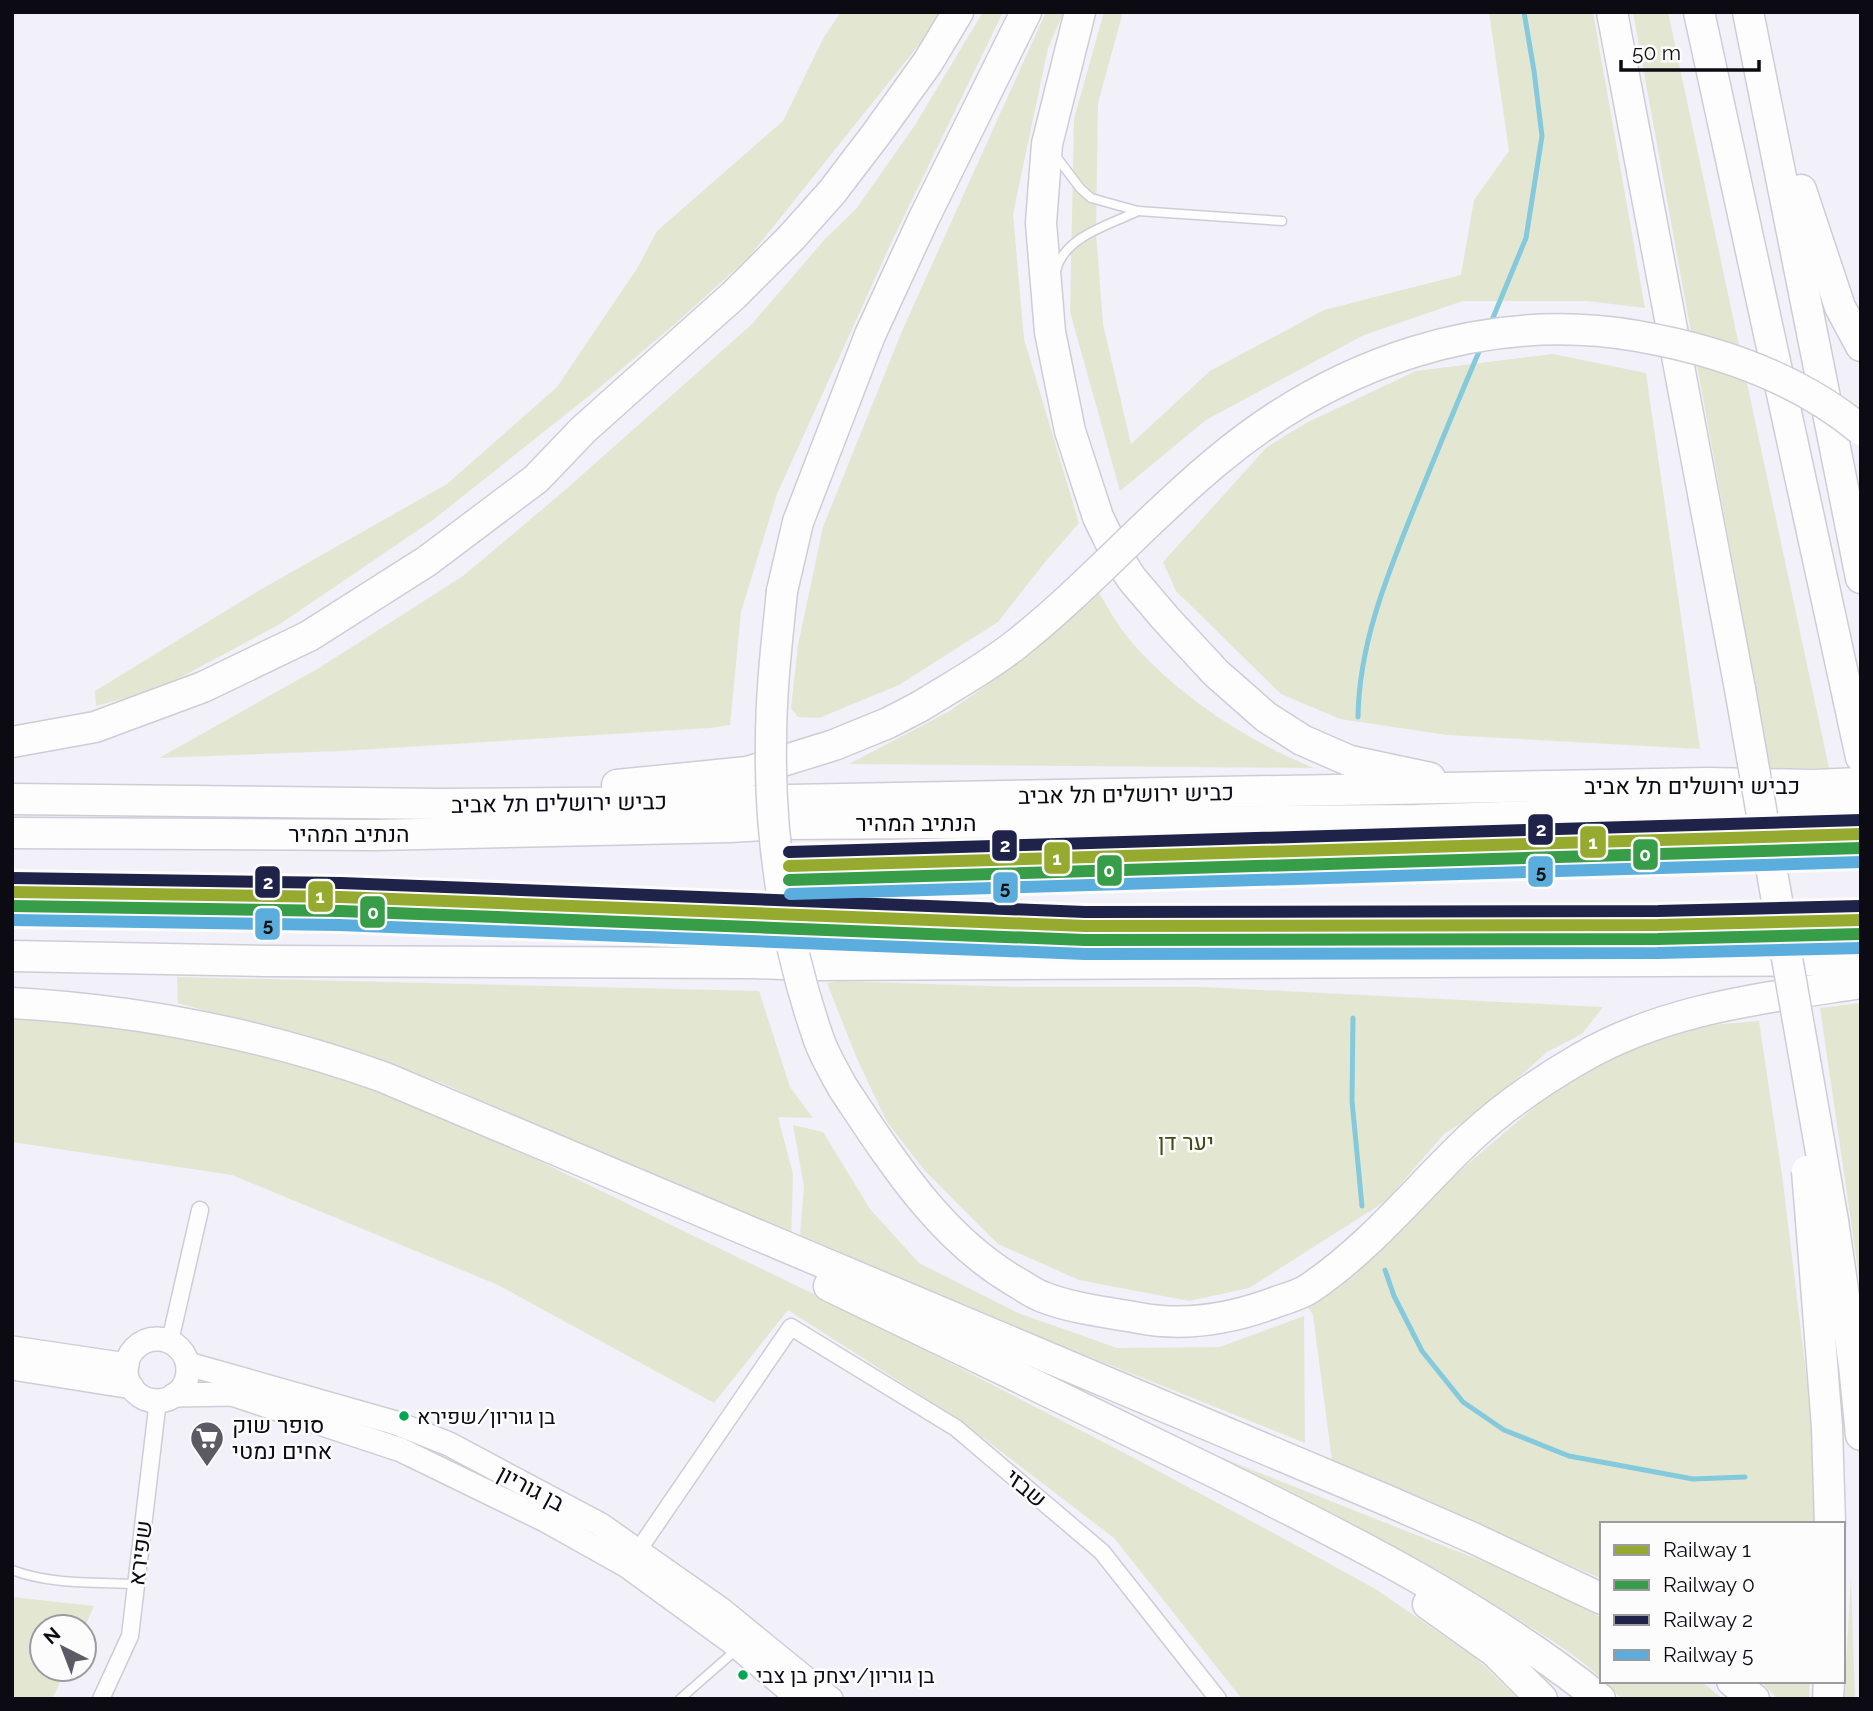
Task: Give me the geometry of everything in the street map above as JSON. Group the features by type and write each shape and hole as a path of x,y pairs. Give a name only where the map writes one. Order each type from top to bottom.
{"highway":[{"path":"12,742 95,727 203,687 309,636 427,561 536,479 584,429 734,295 791,238 832,192 877,133 928,62 958,12"},
{"path":"1026,12 923,218 870,335 798,522 782,591 773,681 771,743 777,851 794,950 808,1003 820,1043 843,1088 926,1206 964,1244 999,1272 1043,1297 1162,1322 1196,1323 1267,1306 1307,1291 1377,1235 1471,1138 1539,1084 1582,1057 1618,1039 1692,1012 1861,983"},
{"path":"1080,12 1047,144 1041,223 1050,332 1070,431 1098,517 1117,556 1132,579 1216,673 1266,717 1302,740 1350,761 1482,789"},
{"path":"1612,12 1740,689 1793,993 1822,1220 1854,1365 1861,1435"},
{"path":"1699,12 1861,757"},
{"path":"1751,12 1809,216 1840,307 1861,346"},
{"path":"1751,12 1861,578"},
{"path":"439,804 747,772 834,745 888,723 984,667 1018,642 1084,585 1215,462 1263,425 1341,382 1385,361 1428,346 1491,333 1561,328 1608,331 1647,338 1703,350 1760,370 1802,390 1843,415 1861,430"},
{"name":"כביש ירושלים תל אביב","path":"12,799 374,819 439,804 1482,789 1695,783 1861,783"},
{"name":"הנתיב המהיר","path":"12,834 374,819 729,827 778,824 1416,820 1861,805"},
{"path":"12,956 265,961 810,965 1861,960"},
{"path":"12,1003 113,1010 163,1019 295,1048 383,1077 1386,1500 1600,1598"},
{"path":"479,1117 1334,1532 1474,1609 1524,1641 1600,1699"},
{"path":"1822,1220 1830,1522"},
{"path":"1093,1413 1253,1506 1420,1598 1494,1651 1542,1699"},
{"path":"1734,1683 1754,1699"}],"street":[{"path":"170,1341 200,1210"},
{"name":"שבזי","path":"633,1558 791,1327 956,1428 1102,1552 1218,1699"},
{"path":"161,1339 170,1341 184,1354 188,1364 186,1382 166,1398 141,1396 129,1376 135,1348 142,1342 161,1339"},
{"path":"12,1348 129,1376"},
{"name":"בן גוריון","path":"188,1364 396,1423 449,1444 601,1525 633,1558 799,1699"},
{"path":"12,1368 129,1376"},
{"name":"בן גוריון","path":"166,1398 232,1394 401,1450 545,1520 633,1558 722,1609 831,1699"},
{"name":"שפירא","path":"102,1699 130,1636 166,1398"}],"lane":[{"path":"1047,144 1080,188 1091,198 1138,211 1282,220"},
{"path":"1048,308 1058,262 1072,243 1138,211"},
{"path":"12,1570 65,1581 137,1584"},
{"path":"680,1699 738,1648"}],"green space":[{"path":"841,12 942,12 934,26 749,257 599,388 433,520 280,624 157,690 96,706 95,691 258,591 447,484 557,387 638,267 657,231 783,121 824,37"},
{"path":"983,12 1003,12 892,241 777,494 741,612 730,725 341,751 159,758 319,668 463,576 564,491 751,325 825,239 856,209 915,125"},
{"path":"1046,12 1064,12 1048,48 1013,214 1024,339 1079,523 998,622 899,685 819,718 798,717 791,708 798,645 823,527 902,331"},
{"path":"1104,12 1123,12 1098,103 1096,233 1103,324 1131,444 1210,371 1324,310 1461,275 1474,200 1509,151 1489,12 1593,12 1645,308 1587,301 1463,301 1364,335 1206,420 1120,491 1070,312 1074,119"},
{"path":"1633,12 1668,12 1829,768 1770,768"},
{"path":"1553,354 1646,373 1700,749 1447,735 1340,719 1281,694 1176,591 1163,562 1267,447 1306,423 1416,371"},
{"path":"1098,591 1129,639 1173,683 1240,731 1314,768 849,764 948,712 980,690 1012,666"},
{"path":"177,977 759,991 790,1087 813,1118 778,1117 793,1174 791,1243 605,1160 445,1084 355,1053 178,1003"},
{"name":"יער דן","path":"840,981 1021,987 1203,987 1603,1007 1582,1034 1547,1052 1478,1114 1445,1133 1386,1201 1249,1288 1189,1301 1079,1280 998,1244 925,1171 887,1122 857,1059 827,983"},
{"path":"1861,1003 1861,1290 1820,1008"},
{"path":"12,1017 68,1021 207,1041 309,1067 467,1126 853,1313 1136,1459 1303,1549 1377,1590 1476,1658 1518,1699 1242,1699 1114,1538 961,1421 788,1310 714,1403 498,1285 232,1175 12,1142"},
{"path":"1759,1021 1783,1182 1816,1456 1814,1522 1600,1522 1600,1578 1332,1461 1313,1315 1306,1304 1357,1268 1469,1163 1552,1092 1599,1061 1710,1025"},
{"path":"793,1125 823,1132 870,1209 919,1263 1018,1313 1117,1348 1220,1347 1304,1316 1305,1443 983,1314 800,1235 804,1187"},
{"path":"1217,1456 1527,1579 1600,1617 1600,1677 1549,1638 1389,1546"},
{"path":"1851,1577 1855,1699 1844,1699"},
{"path":"12,1597 94,1606 91,1613 28,1613 28,1683 59,1683 52,1699 12,1699"},
{"path":"1606,1683 1703,1683 1723,1699 1622,1699"},
{"path":"1762,1683 1810,1683 1809,1699 1778,1699"}],"waterway":[{"path":"1490,325 1526,238 1542,136 1524,12"},
{"path":"1358,717 1359,691 1368,639 1383,589 1481,347"},
{"path":"1353,1018 1352,1101 1362,1206"},
{"path":"1385,1270 1394,1296 1422,1351 1463,1402 1504,1430 1569,1456 1693,1479 1745,1477"}],"rail line":[{"name":"2","path":"789,852 1861,820"},
{"name":"1","path":"789,866 1861,834"},
{"name":"0","path":"789,880 1861,848"},
{"name":"5","path":"790,894 1861,862"},
{"name":"2","path":"12,878 341,883 1085,912 1658,911 1861,906"},
{"name":"1","path":"12,892 340,897 1085,926 1658,925 1861,920"},
{"name":"0","path":"12,906 340,911 1085,940 1658,939 1861,934"},
{"name":"5","path":"12,920 339,925 1085,954 1658,953 1861,948"}],"place":[{"name":"בן גוריון/שפירא","path":"404,1416"},
{"name":"סופר שוק אחים נמטי","path":"207,1468"},
{"name":"בן גוריון/יצחק בן צבי","path":"743,1675"}]}
